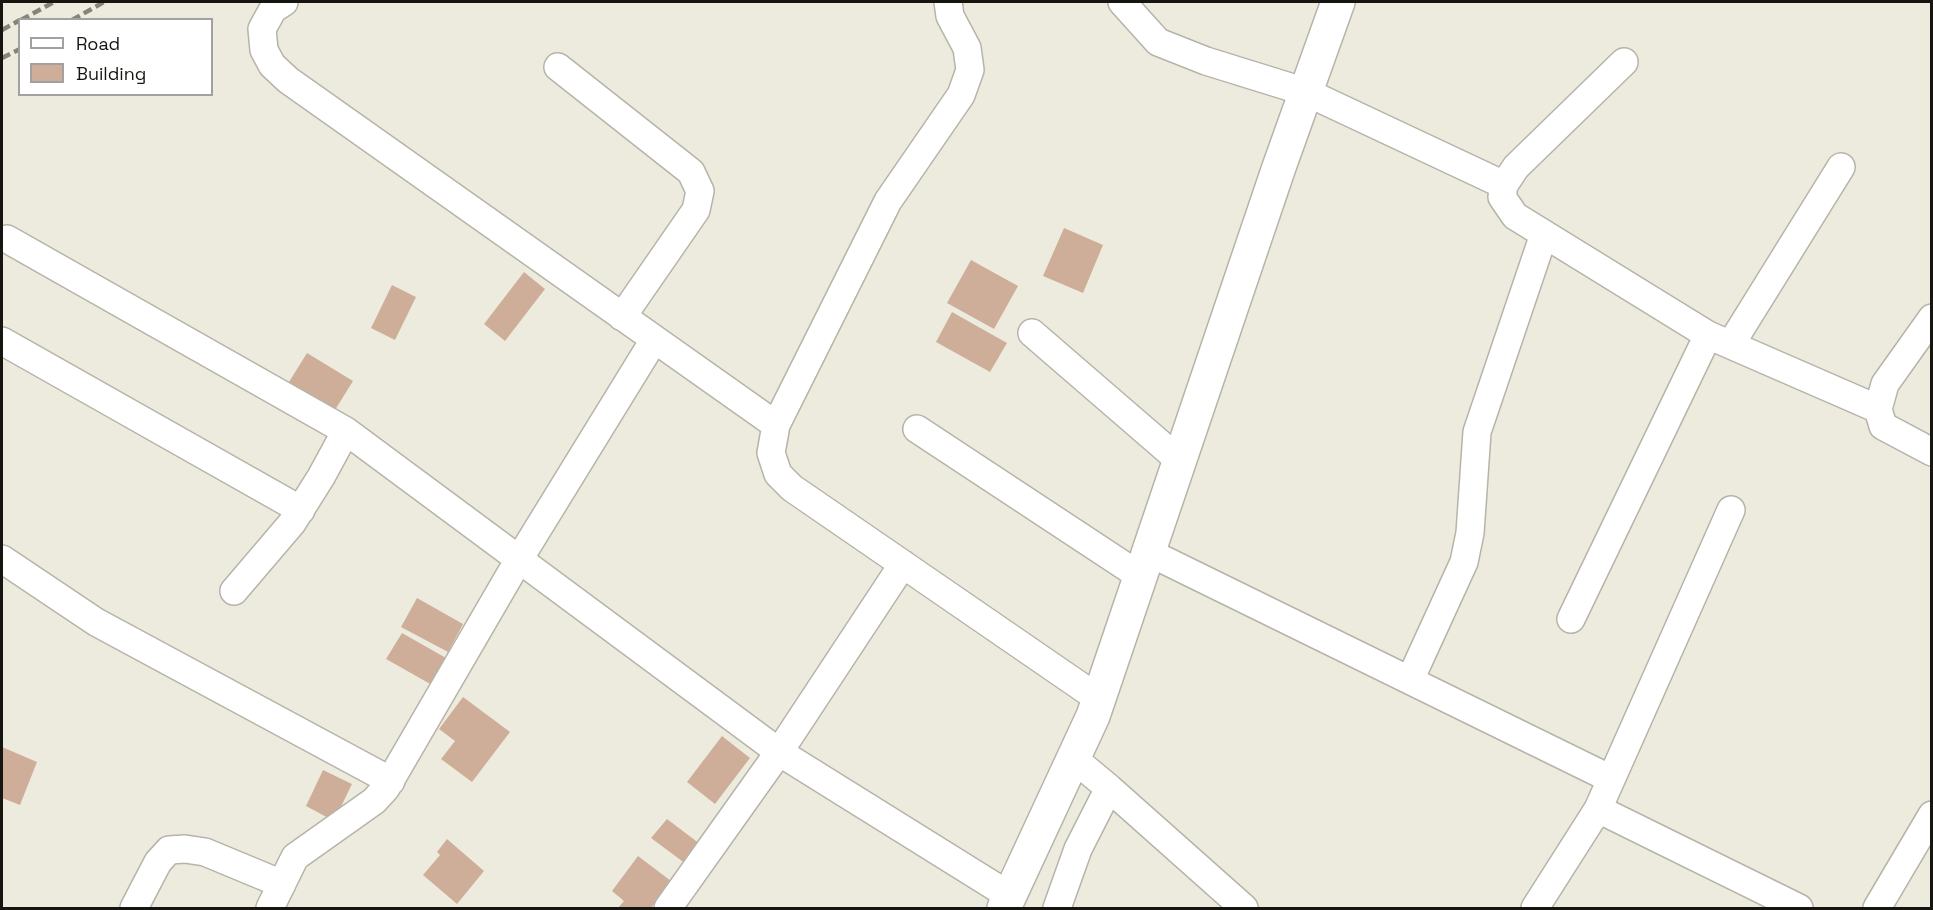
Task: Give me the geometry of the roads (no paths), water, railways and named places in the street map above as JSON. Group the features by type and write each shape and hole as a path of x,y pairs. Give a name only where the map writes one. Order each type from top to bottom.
{"street":[{"path":"284,2 273,9 262,29 264,50 272,64 288,80 776,425"},
{"path":"948,2 950,16 967,48 970,70 961,94 888,201 776,425 771,453 778,474 792,488 1099,699"},
{"path":"1122,2 1158,42 1206,61 1306,92 1504,185"},
{"path":"8,239 346,431 518,561 779,752 1007,902 1074,759 1099,699 1179,460 1338,2"},
{"path":"1624,62 1516,167 1504,185 1502,197 1515,216 1719,339 1878,409"},
{"path":"558,67 691,172 700,191 696,210 622,317"},
{"path":"1571,619 1719,339 1841,167"},
{"path":"1410,680 1464,562 1470,533 1477,432 1544,234"},
{"path":"1932,318 1885,384 1878,409 1883,426 1932,452"},
{"path":"1032,333 1179,460"},
{"path":"270,909 295,857 374,801 391,781 518,561 654,340"},
{"path":"2,341 301,510"},
{"path":"917,429 1144,564 1410,680 1611,779"},
{"path":"234,591 301,510 346,431"},
{"path":"1535,909 1598,809 1731,510"},
{"path":"2,559 96,621 391,781"},
{"path":"668,909 779,752 903,564"},
{"path":"1074,759 1244,909"},
{"path":"1057,909 1078,849 1109,788"},
{"path":"1598,809 1799,909"},
{"path":"1877,909 1932,815"},
{"path":"134,909 158,862 169,850 184,849 205,852 282,884"}],"railway":[{"path":"25,18 54,2"},
{"path":"76,18 104,2"},
{"path":"2,30 18,21"},
{"path":"2,58 18,50"}]}
